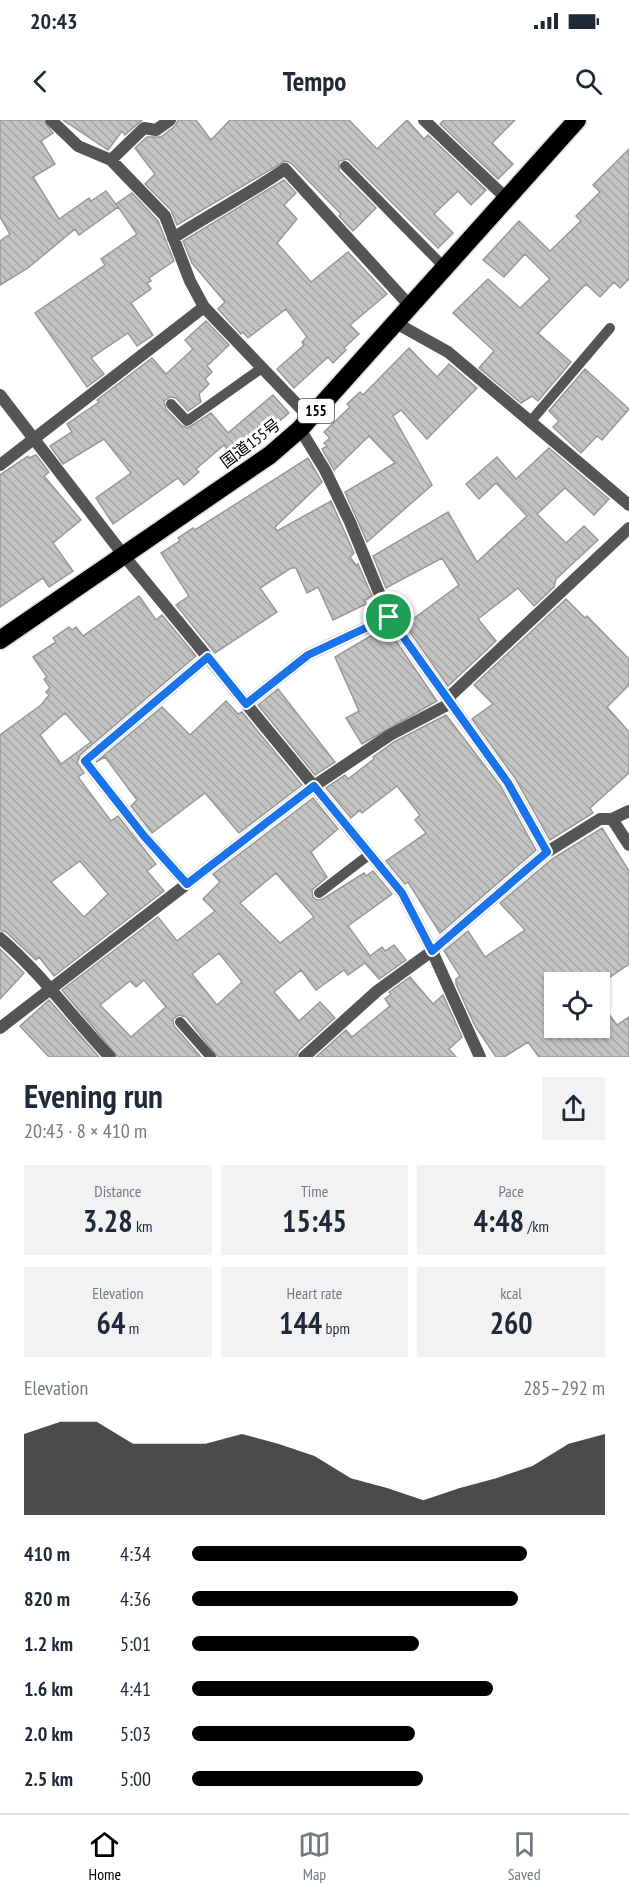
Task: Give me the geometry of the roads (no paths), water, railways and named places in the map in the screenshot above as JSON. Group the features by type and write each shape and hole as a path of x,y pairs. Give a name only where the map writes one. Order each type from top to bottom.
{"highway":[{"name":"国道155号","path":"0,640 125,557 270,455 305,424 577,120"}],"street":[{"path":"51,120 78,146 111,160 165,216 190,281 204,307 262,368 305,424 389,617 508,783 547,852"},
{"path":"111,160 144,128 156,130 170,120"},
{"path":"424,120 507,199"},
{"path":"173,238 227,203 249,194 285,169 410,306"},
{"path":"0,465 204,307"},
{"path":"396,323 448,352 629,505"},
{"path":"0,395 125,557 402,893 432,951 480,1057"},
{"path":"0,1028 314,786 390,735 449,701 629,528"},
{"path":"246,704 308,655 389,617"},
{"path":"187,884 144,836 85,761 208,657"},
{"path":"304,1057 377,991 432,951 547,852 600,819 612,819 629,811"},
{"path":"612,819 629,845"},
{"path":"0,938 19,954 110,1057"}],"lane":[{"path":"345,166 445,268"},
{"path":"530,422 610,328"},
{"path":"171,404 187,422 262,368"},
{"path":"319,893 370,854"},
{"path":"180,1023 211,1057"}]}
